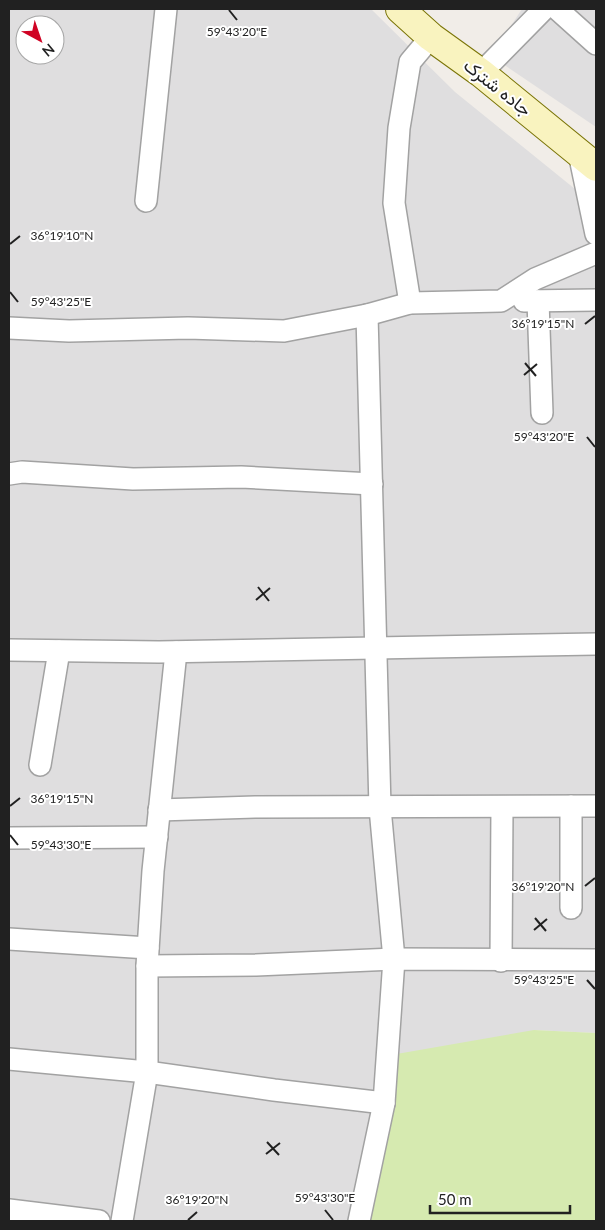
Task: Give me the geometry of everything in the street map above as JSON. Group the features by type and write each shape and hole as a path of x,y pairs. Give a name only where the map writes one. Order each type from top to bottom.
{"main road":[{"name":"جاده شترک","path":"400,9 431,37 481,73 588,160"}],"street":[{"path":"146,201 166,9"},
{"path":"481,73 544,9"},
{"path":"558,9 596,44"},
{"path":"410,303 394,203 399,128 410,62 431,37"},
{"path":"588,160 596,234"},
{"path":"502,301 535,279 596,253"},
{"path":"9,328 69,330 188,328 284,331 410,303 596,300"},
{"path":"538,301 542,413"},
{"path":"359,1221 384,1102 394,960 380,808 367,314"},
{"path":"9,474 22,472 133,479 241,477 372,484"},
{"path":"9,650 176,652 596,644"},
{"path":"40,765 59,651"},
{"path":"122,1221 147,1072 147,957 156,837 176,652"},
{"path":"571,806 572,908"},
{"path":"159,810 255,807 596,806"},
{"path":"502,807 502,961"},
{"path":"9,838 156,837"},
{"path":"9,940 147,957 256,965 394,960 596,960"},
{"path":"9,1059 147,1072 274,1090 384,1102"},
{"path":"9,1210 99,1221"}],"shaded area":[{"path":"9,9 371,9 455,92 596,206 596,1033 534,1030 363,1221 9,1221"},
{"path":"522,9 596,9 596,127 491,56"}],"green space":[{"path":"534,1030 596,1033 596,1221 368,1221 385,1056"}]}
